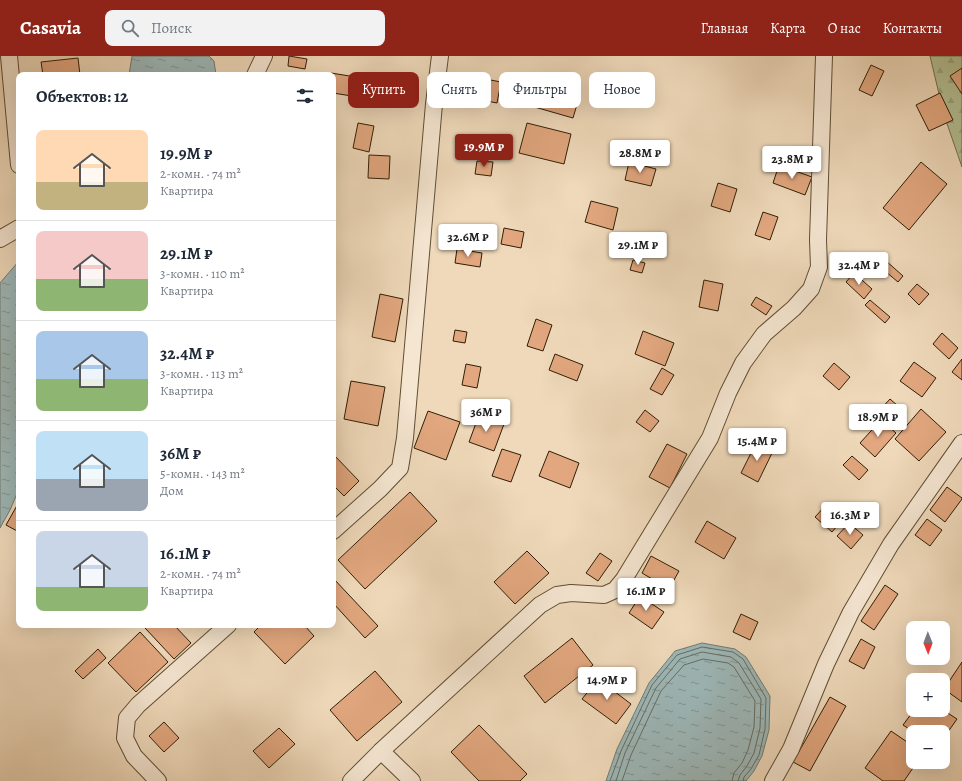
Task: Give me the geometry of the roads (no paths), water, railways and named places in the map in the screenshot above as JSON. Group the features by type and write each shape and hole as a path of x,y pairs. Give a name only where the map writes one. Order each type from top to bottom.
{"street":[{"path":"9,56 16,132"},
{"path":"256,72 264,56"},
{"path":"336,528 380,489 400,468 405,438 434,104 440,56"},
{"path":"351,781 381,751 540,605 557,595 571,593 604,595 615,590 624,579 710,438 728,392 742,363 764,334 794,308 810,289 819,267 818,240 824,56"},
{"path":"0,239 16,230"},
{"path":"773,781 791,749 826,664 851,612 891,544 962,443"},
{"path":"158,781 134,756 125,738 127,718 138,705 225,628"},
{"path":"381,751 412,781"}],"water":[{"path":"132,56 209,56 214,61 216,72 129,72"},
{"path":"16,264 16,496 0,528 0,283"},
{"path":"702,643 735,649 746,657 770,696 769,730 762,756 754,771 746,781 606,781 617,749 649,683 675,651"}]}
